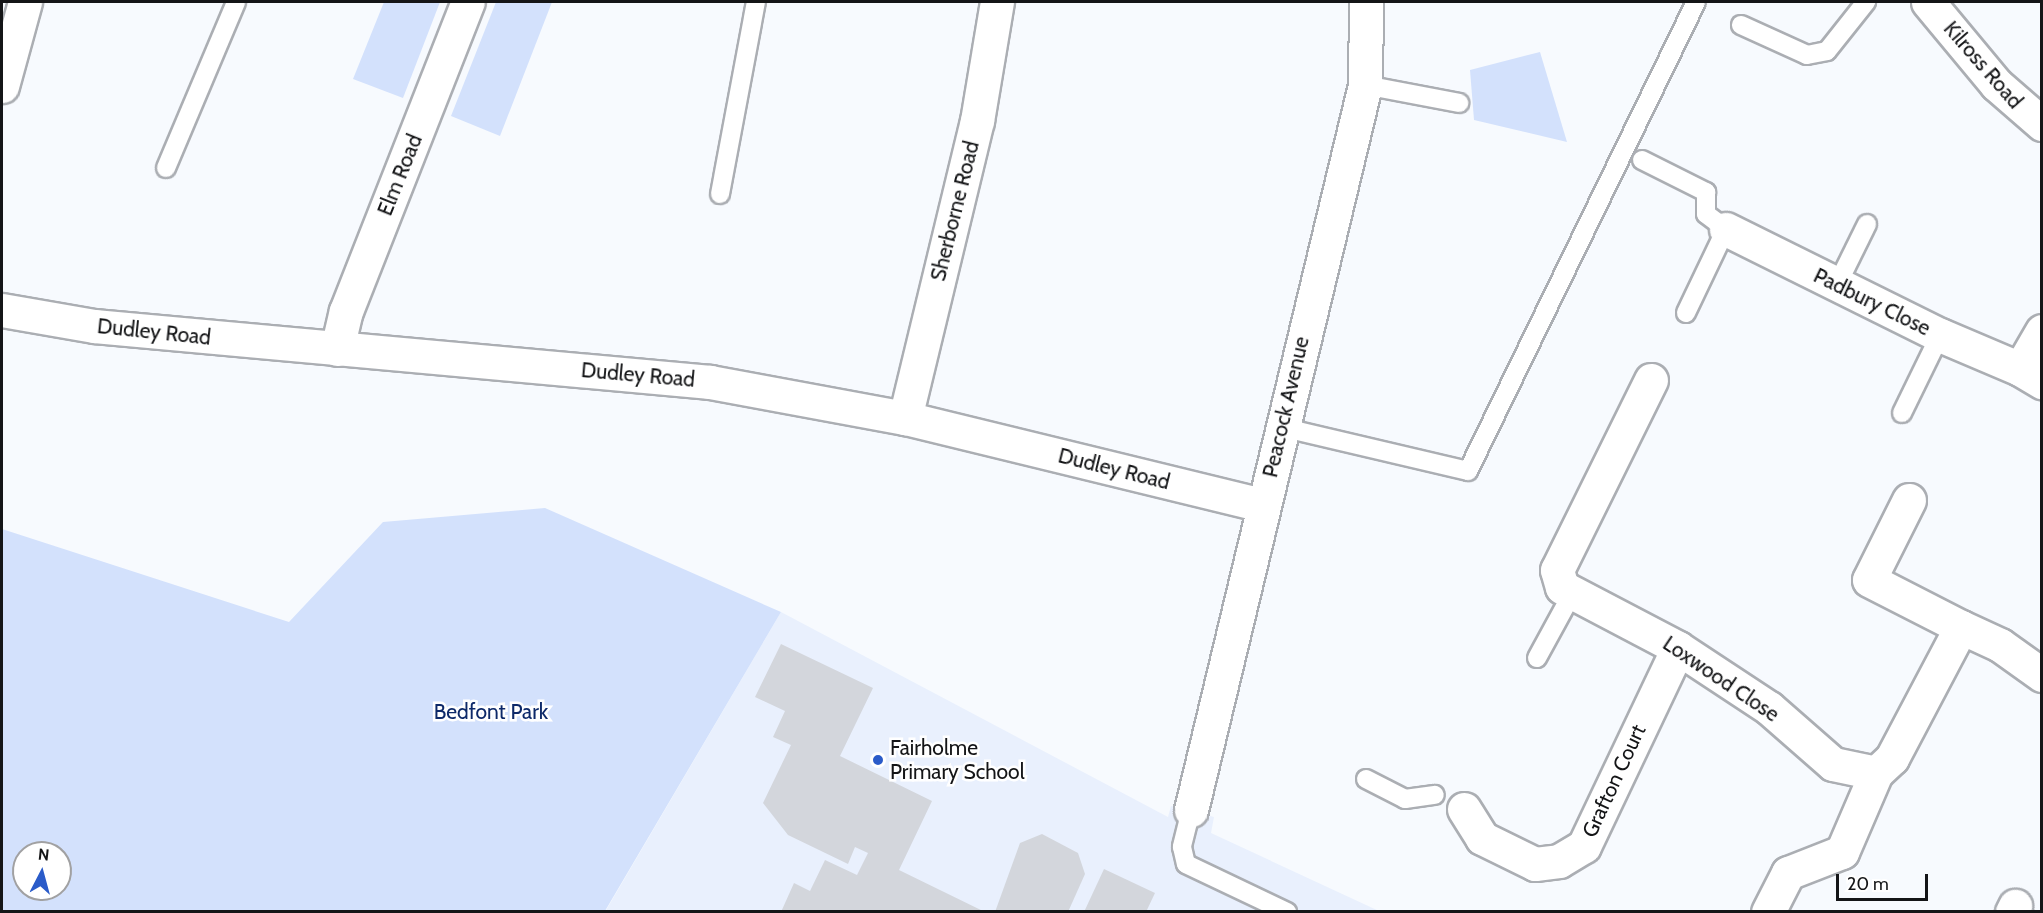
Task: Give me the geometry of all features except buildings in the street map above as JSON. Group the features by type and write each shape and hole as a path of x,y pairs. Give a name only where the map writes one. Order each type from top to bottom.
{"street":[{"path":"2,86 25,2"},
{"name":"Elm Road","path":"337,350 346,311 468,2"},
{"name":"Sherborne Road","path":"905,418 977,121 997,2"},
{"name":"Peacock Avenue","path":"1191,810 1281,427 1365,85 1366,2"},
{"name":"Kilross Road","path":"1928,2 1996,84 2042,124"},
{"name":"Padbury Close","path":"1726,229 1940,335 2031,376 2042,331"},
{"name":"Dudley Road","path":"2,310 94,327 710,382 905,418 1263,505"},
{"path":"1572,592 1562,586 1557,570 1651,380"},
{"path":"1909,500 1869,580 2000,645 2042,675"},
{"name":"Loxwood Close","path":"1572,592 1678,648 1769,708 1833,764 1876,773"},
{"path":"1768,912 1788,873 1842,852 1876,773 1892,758 1961,627"},
{"name":"Grafton Court","path":"1449,802 1482,838 1534,864 1559,861 1584,846 1678,648"}],"lane":[{"path":"166,168 236,2"},
{"path":"720,194 756,2"},
{"path":"1281,427 1468,471 1696,2"},
{"path":"1741,25 1807,55 1827,51 1866,2"},
{"path":"1365,85 1459,104"},
{"path":"1642,160 1706,192 1706,214 1726,229 1686,313"},
{"path":"1837,285 1867,224"},
{"path":"1902,413 1940,335"},
{"path":"1537,658 1572,592"},
{"path":"1366,779 1405,799 1449,802"},
{"path":"1191,810 1182,847 1186,864 1287,912"}],"shaded area":[{"name":"Fairholme Primary School","path":"781,612 1168,817 1171,806 1214,817 1211,833 1379,911 605,912"}],"green space":[{"path":"384,2 440,2 403,98 353,79"},
{"path":"496,2 552,2 500,136 451,116"},
{"path":"1540,52 1567,142 1474,120 1470,70"},
{"name":"Bedfont Park","path":"545,508 781,612 605,911 2,911 2,529 289,622 383,522"}],"place":[{"name":"Fairholme Primary School","path":"878,760"}]}
